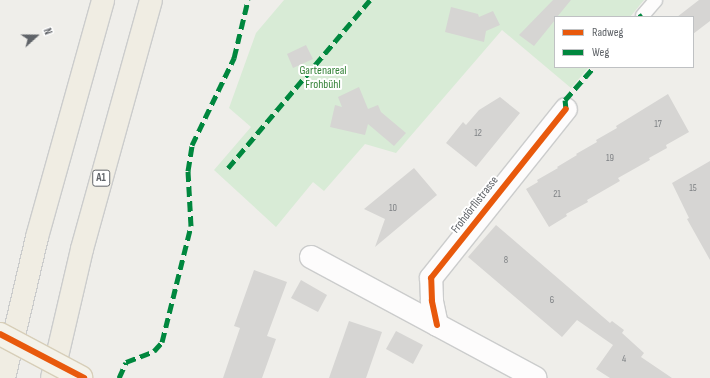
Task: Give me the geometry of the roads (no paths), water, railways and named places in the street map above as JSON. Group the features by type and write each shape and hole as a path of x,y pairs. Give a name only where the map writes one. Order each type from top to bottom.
{"highway":[{"path":"4,378 37,237 103,0"},
{"name":"A1","path":"52,378 90,219 151,0"}],"main road":[{"path":"0,334 82,377"}],"street":[{"name":"Frohdörflistrasse","path":"437,325 432,301 431,278 566,109"},
{"path":"311,258 536,378"}],"lane":[{"path":"642,15 655,0"}],"park label":[{"name":"Gartenareal Frohbühl","path":"323,78"}]}
